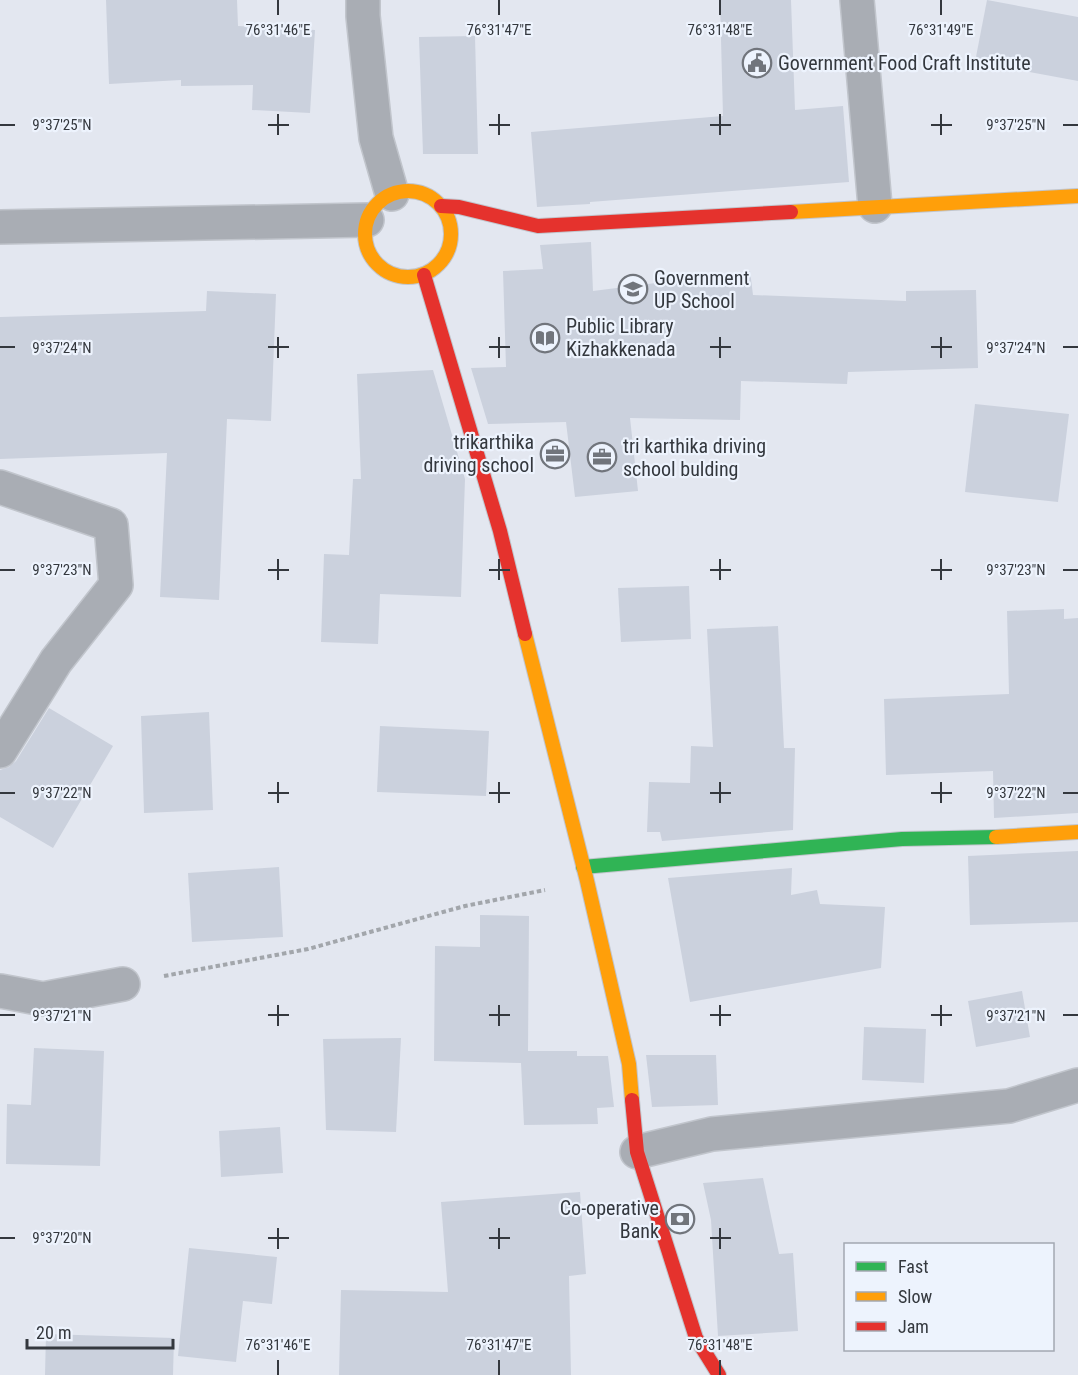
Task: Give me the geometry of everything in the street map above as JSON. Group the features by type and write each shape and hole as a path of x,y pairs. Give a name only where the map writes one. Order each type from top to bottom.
{"street":[{"path":"363,0 376,138 392,194"},
{"path":"857,0 875,206"},
{"path":"405,191 418,192 431,197 448,217 451,231 446,256 424,275 411,278 396,276 384,270 373,260 367,247 364,234 367,220 381,200 392,194 405,191"},
{"path":"441,206 459,207 538,226 1078,196"},
{"path":"0,227 367,220"},
{"path":"424,275 500,531 587,882 629,1064 638,1152 696,1338 719,1375"},
{"path":"0,487 111,525 116,585 56,661 0,751"},
{"path":"583,867 902,839 1006,837 1078,832"},
{"path":"0,991 43,999 123,984"},
{"path":"638,1152 712,1134 1009,1106 1078,1085"}],"path":[{"path":"123,984 308,949 465,906 587,882"}],"building":[{"path":"106,0 237,0 238,26 315,30 310,113 252,110 253,85 181,86 181,80 109,84"},
{"name":"Government Food Craft Institute","path":"720,0 791,0 795,110 843,106 849,182 537,207 531,132 723,116"},
{"path":"987,0 1078,17 1078,81 975,62"},
{"path":"475,36 478,154 423,154 419,37"},
{"path":"591,242 593,291 750,271 753,295 906,301 906,291 976,290 978,368 848,372 847,384 741,381 740,420 630,418 638,491 575,497 566,422 488,424 471,368 506,367 503,271 543,269 540,245"},
{"path":"207,291 276,294 271,421 227,419 219,600 160,597 167,453 0,459 0,317 206,311"},
{"path":"433,370 465,479 461,597 380,594 378,644 321,642 324,554 349,555 353,479 361,479 357,374"},
{"path":"975,404 1069,414 1058,502 965,492"},
{"path":"689,586 691,639 621,642 618,588"},
{"path":"1064,609 1064,619 1078,618 1078,813 994,818 993,771 886,775 884,699 1009,694 1007,611"},
{"path":"778,626 784,748 795,748 793,830 662,841 660,832 647,832 649,782 690,783 691,746 713,747 707,629"},
{"path":"49,708 113,746 53,848 0,817 0,770 16,761"},
{"path":"209,712 213,810 144,813 141,716"},
{"path":"380,726 489,731 486,796 377,792"},
{"path":"1078,851 1078,922 970,925 968,856"},
{"path":"279,867 283,937 192,942 188,873"},
{"path":"792,868 791,895 817,890 820,904 885,907 881,968 690,1002 668,878"},
{"path":"480,915 529,916 528,1051 577,1051 577,1056 608,1056 614,1107 597,1108 598,1124 524,1125 521,1063 434,1061 435,946 480,947"},
{"path":"1022,991 1030,1037 976,1047 968,1001"},
{"path":"864,1027 926,1029 924,1083 862,1080"},
{"path":"401,1038 396,1132 326,1130 323,1039"},
{"path":"34,1048 104,1051 100,1166 6,1164 7,1104 31,1105"},
{"path":"646,1055 716,1055 718,1105 652,1107"},
{"path":"280,1127 283,1173 221,1177 219,1131"},
{"path":"763,1178 779,1254 793,1253 798,1331 718,1336 711,1220 703,1183"},
{"path":"580,1192 586,1274 569,1276 571,1375 339,1375 341,1290 448,1292 441,1202"},
{"path":"189,1248 277,1257 272,1304 243,1301 236,1362 178,1356"},
{"path":"46,1334 174,1338 173,1375 45,1375"}],"traffic: fast":[{"path":"583,867 902,839 996,837"}],"traffic: slow":[{"path":"408,191 432,198 444,210 451,234 444,258 432,270 408,277 384,270 372,258 365,234 372,210 384,198 408,191"},
{"path":"791,212 1078,196"},
{"path":"525,634 587,881 629,1064 632,1100"},
{"path":"996,837 1078,832"}],"traffic: jam":[{"path":"441,206 459,207 538,226 791,212"},
{"path":"424,275 500,531 525,634"},
{"path":"632,1100 637,1152 696,1338 719,1375"}],"place":[{"name":"Government Food Craft Institute","path":"757,63"},
{"name":"Government UP School","path":"633,289"},
{"name":"Public Library Kizhakkenada","path":"545,338"},
{"name":"trikarthika driving school","path":"555,454"},
{"name":"tri karthika driving school bulding","path":"602,457"},
{"name":"Co-operative Bank","path":"680,1219"}]}
